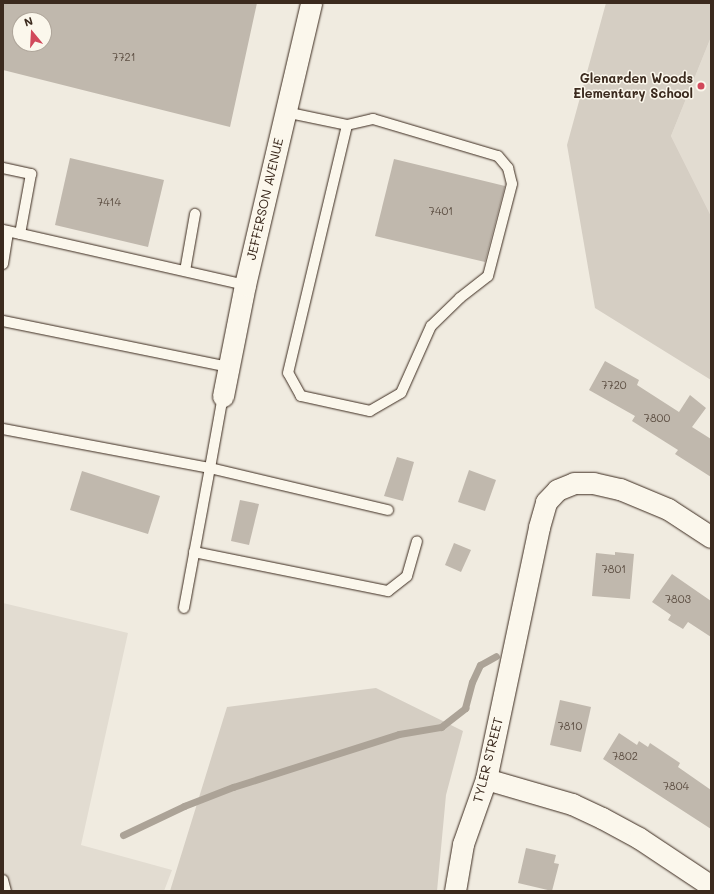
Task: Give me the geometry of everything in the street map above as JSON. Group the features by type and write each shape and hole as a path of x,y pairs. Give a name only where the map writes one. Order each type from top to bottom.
{"street":[{"name":"JEFFERSON AVENUE","path":"223,396 245,285 311,3"},
{"name":"TYLER STREET","path":"455,891 463,844 486,779 519,628 537,535 546,502 557,490 574,483 593,484 620,489 668,509 711,537"},
{"path":"486,779 572,804 602,818 640,838 711,886"}],"lane":[{"path":"285,112 347,125 372,120 498,156 508,168 512,184 488,276 460,298 431,326 401,393 370,411 301,396 288,373 347,125"},
{"path":"3,168 31,174 20,234"},
{"path":"184,271 195,214"},
{"path":"3,264 5,231 245,285"},
{"path":"3,321 229,367"},
{"path":"184,608 223,396"},
{"path":"3,429 210,468 388,510"},
{"path":"194,552 388,592 407,576 417,541"},
{"path":"3,880 6,891"}],"shaded area":[{"path":"606,3 711,3 711,37 671,136 711,216 711,380 595,308 567,145"},
{"name":"Glenarden Woods Elementary School","path":"711,37 711,216 671,136"},
{"path":"3,603 128,633 81,845 172,870 164,891 3,891"},
{"path":"376,688 463,731 446,795 437,891 170,891 227,707"}],"building":[{"path":"3,3 257,3 230,127 3,70"},
{"path":"70,158 164,180 148,247 55,225"},
{"path":"394,159 505,186 485,262 375,236"},
{"path":"605,361 639,380 637,385 679,412 690,395 706,408 692,427 711,439 711,477 675,454 678,450 632,421 635,416 589,390"},
{"path":"397,457 414,462 403,501 384,496"},
{"path":"469,470 496,480 485,511 458,502"},
{"path":"82,471 160,496 148,534 70,510"},
{"path":"240,500 259,504 249,545 231,541"},
{"path":"454,543 471,550 461,572 445,565"},
{"path":"615,552 634,554 630,599 592,596 596,553 615,555"},
{"path":"672,574 711,601 711,637 688,622 683,629 668,620 671,615 652,602"},
{"path":"560,700 591,707 581,752 550,745"},
{"path":"619,733 637,745 639,741 648,747 650,743 680,763 678,767 711,790 711,829 603,759"},
{"path":"526,848 556,855 554,863 559,864 552,891 518,883"}],"waterway":[{"path":"123,835 184,806 233,787 399,734 441,727 465,708 472,682 480,665 496,656"}],"place":[{"name":"Glenarden Woods Elementary School","path":"701,86"}]}
